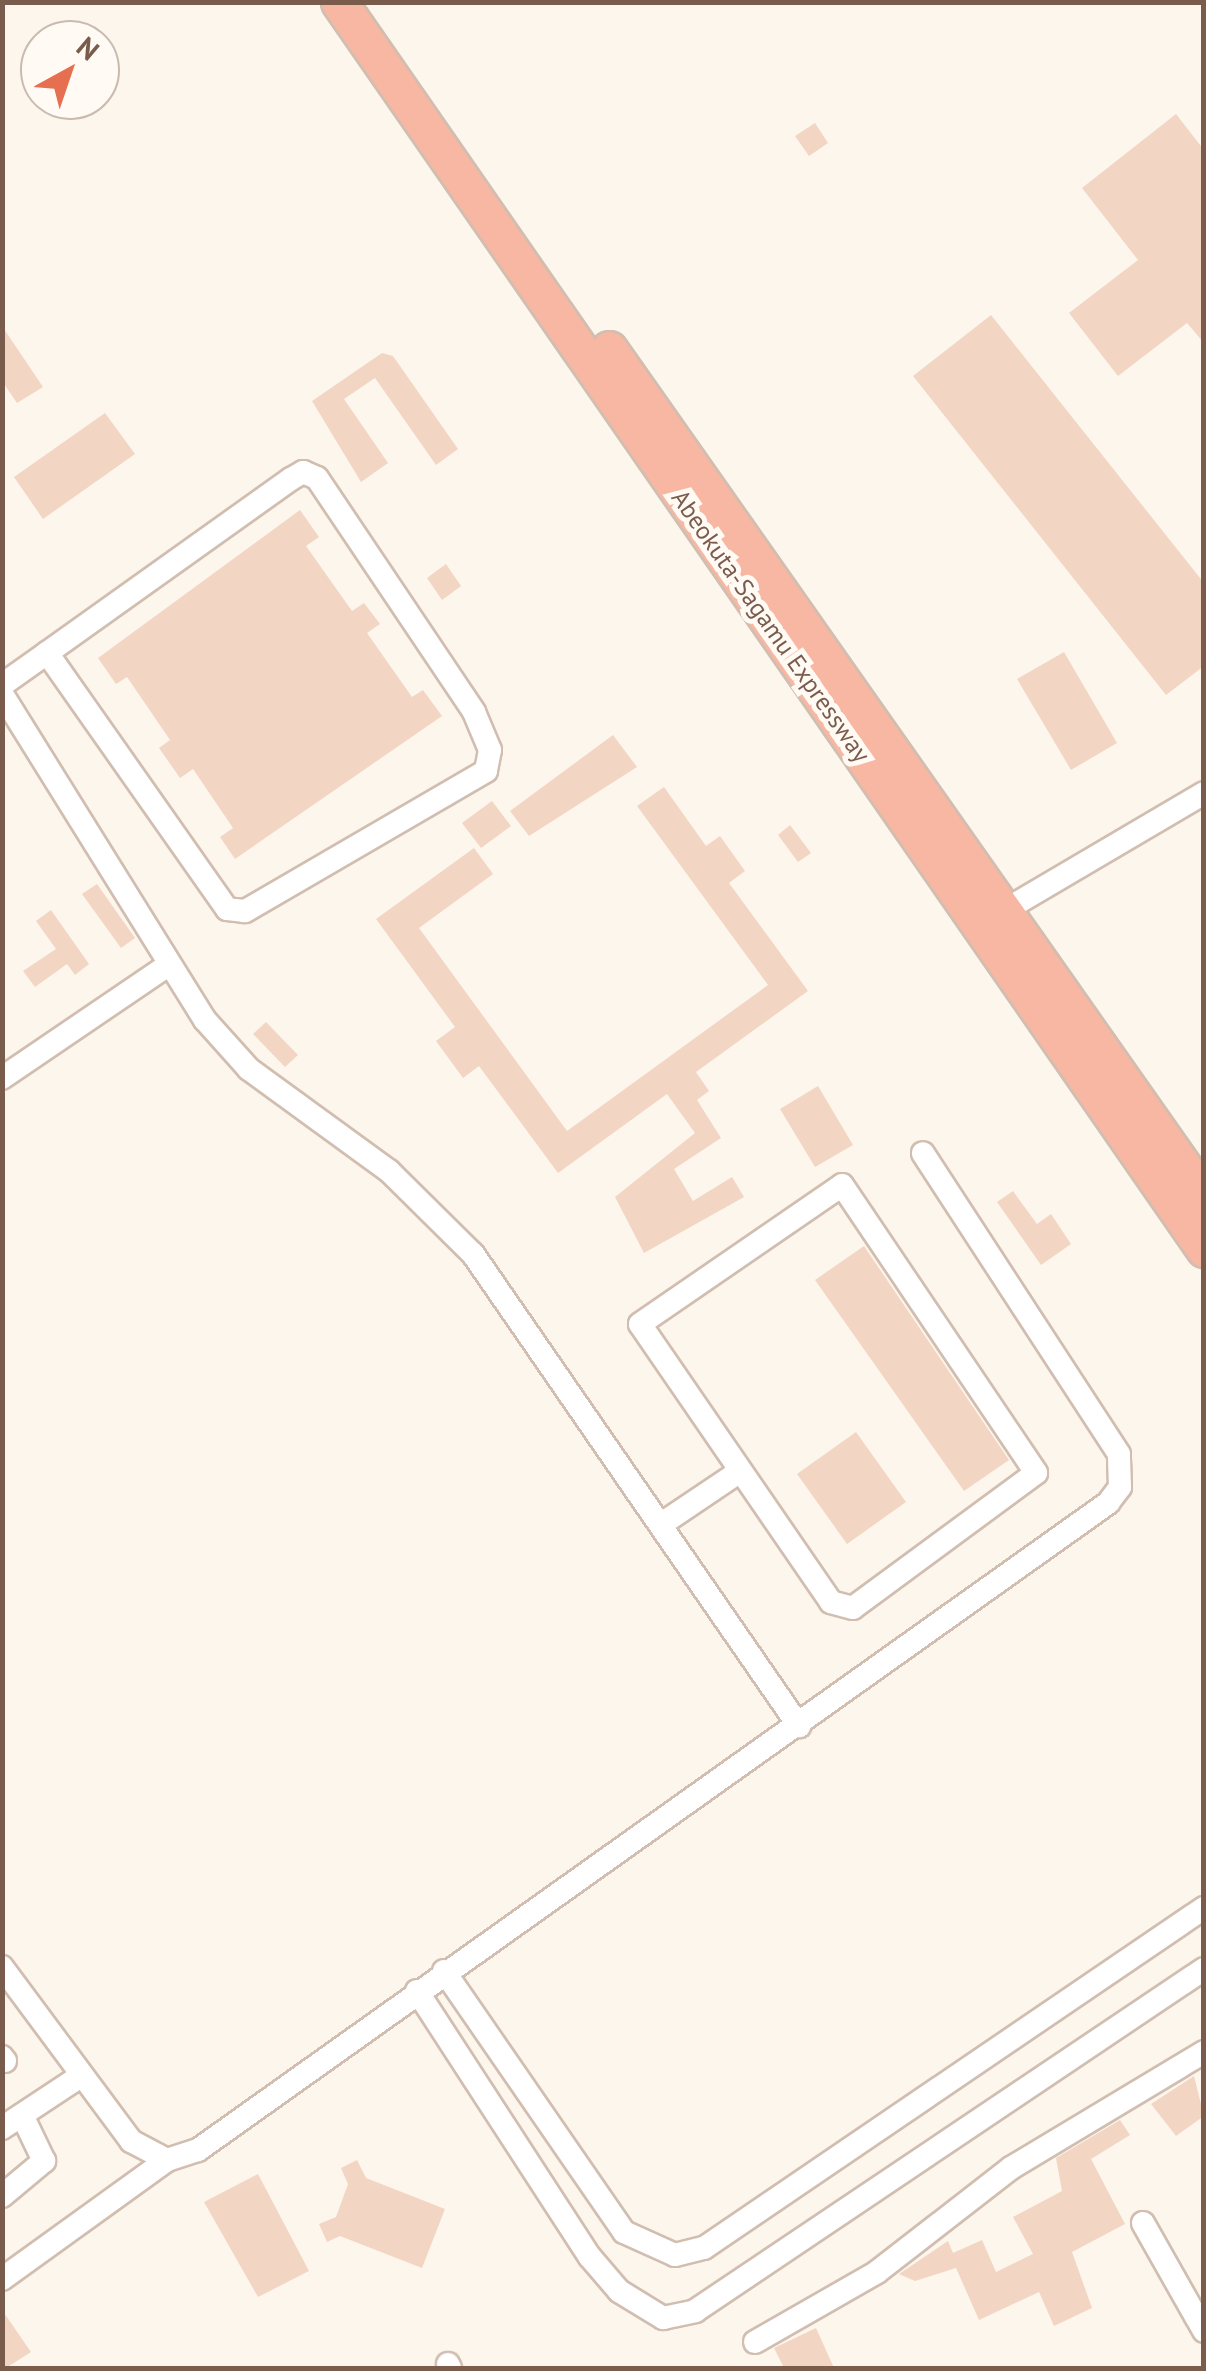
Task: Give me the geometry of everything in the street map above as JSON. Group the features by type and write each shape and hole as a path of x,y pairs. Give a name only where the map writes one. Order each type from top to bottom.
{"highway":[{"name":"Abeokuta-Sagamu Expressway","path":"339,2 1204,1249"},
{"name":"Abeokuta-Sagamu Expressway","path":"367,2 1204,1196"}],"street":[{"path":"2,685 47,653 303,472 316,478 474,712 490,750 486,771 246,911 227,909 47,653"},
{"path":"2,694 168,965 250,1068 389,1170 473,1254 663,1522 799,1726"},
{"path":"1002,912 1204,793"},
{"path":"2,1078 168,965"},
{"path":"4,2276 167,2160 198,2150 417,1991 799,1726 1120,1487 1119,1454 923,1154"},
{"path":"842,1185 1036,1472 853,1608 830,1602 739,1472 640,1324 842,1185"},
{"path":"663,1522 739,1472"},
{"path":"444,1972 624,2232 675,2255 704,2248 1204,1908"},
{"path":"417,1991 590,2258 618,2291 663,2318 711,2301 1204,1969"},
{"path":"6,1980 132,2141 167,2160"},
{"path":"755,2342 877,2272 1011,2168 1204,2052"},
{"path":"2,2196 44,2161 12,2122 79,2077"},
{"path":"1144,2222 1204,2331"}],"building":[{"path":"1176,114 1204,150 1204,343 1187,323 1118,376 1069,313 1138,260 1082,188"},
{"path":"815,123 828,143 809,156 795,136"},
{"path":"991,315 1204,583 1204,666 1166,695 913,376"},
{"path":"2,326 43,387 17,403 2,381"},
{"path":"382,353 393,356 458,449 436,465 375,378 344,399 388,463 361,482 312,401"},
{"path":"105,413 135,454 43,519 14,477"},
{"path":"300,510 319,537 306,546 352,611 364,603 380,624 367,633 412,697 423,690 442,716 235,859 220,837 233,828 193,769 180,778 159,748 170,740 127,677 116,684 98,658"},
{"path":"446,564 461,586 442,600 427,578"},
{"path":"1064,652 1117,743 1071,770 1017,679"},
{"path":"613,735 637,767 529,836 510,811"},
{"path":"664,787 706,846 720,836 745,871 729,883 808,991 696,1072 709,1091 697,1100 721,1138 674,1169 693,1201 732,1177 744,1197 644,1253 615,1197 695,1133 667,1094 558,1173 479,1066 463,1078 436,1041 455,1027 376,919 474,848 493,874 419,928 567,1131 768,985 637,806"},
{"path":"492,801 511,826 481,848 462,823"},
{"path":"790,825 811,853 798,862 778,835"},
{"path":"97,884 135,938 121,948 82,894"},
{"path":"51,910 89,964 75,975 67,964 35,987 23,971 56,949 36,921"},
{"path":"266,1022 298,1055 285,1067 253,1034"},
{"path":"818,1086 853,1145 815,1167 780,1109"},
{"path":"1013,1191 1037,1224 1051,1214 1071,1244 1041,1265 997,1202"},
{"path":"864,1246 1009,1460 964,1491 815,1280"},
{"path":"856,1432 906,1502 847,1544 797,1474"},
{"path":"1194,2076 1204,2116 1176,2136 1151,2104"},
{"path":"1120,2120 1130,2135 1091,2159 1125,2224 1072,2252 1092,2308 1054,2326 1039,2292 979,2320 956,2268 915,2281 899,2274 948,2241 953,2253 982,2240 996,2272 1033,2254 1013,2217 1062,2191 1056,2158"},
{"path":"357,2160 366,2178 445,2209 422,2268 340,2236 327,2242 319,2224 336,2217 348,2184 341,2168"},
{"path":"258,2174 309,2271 258,2297 204,2202"},
{"path":"2,2310 31,2352 6,2368 2,2368"},
{"path":"816,2328 834,2368 784,2368 774,2348"}]}
